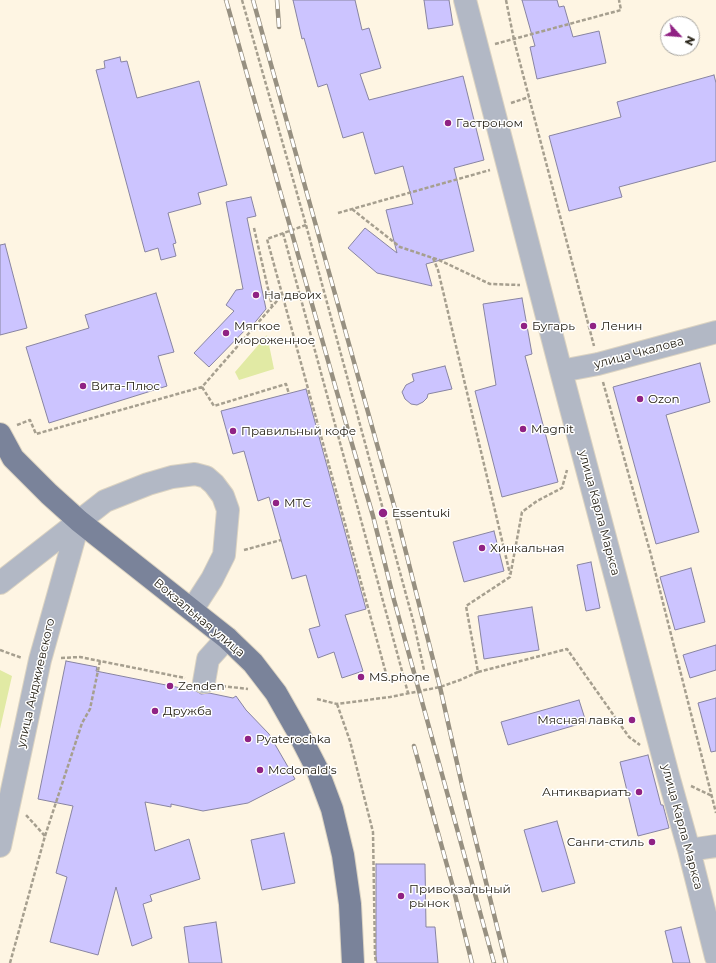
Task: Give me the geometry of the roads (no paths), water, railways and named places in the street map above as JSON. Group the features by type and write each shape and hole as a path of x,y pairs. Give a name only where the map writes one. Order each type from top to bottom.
{"main road":[{"name":"Вокзальная улица","path":"7,430 13,458 49,494 79,521 228,638 253,663 276,693 298,730 332,809 343,854 350,904 353,963"}],"street":[{"name":"улица Карла Маркса","path":"465,0 561,371 689,850 716,957"},
{"name":"улица Чкалова","path":"561,371 598,364 716,332"},
{"path":"0,583 105,501 148,484 172,477 195,474 206,477 214,484 223,496 228,510 224,555 212,579 192,610"},
{"name":"улица Анджиевского","path":"0,846 40,660 79,521"},
{"path":"213,684 208,659 228,638"},
{"path":"689,850 716,846"}],"railway":[{"path":"226,0 373,516 394,600 494,963"},
{"path":"253,0 395,509 440,687 462,785 506,963"},
{"path":"277,0 279,27"},
{"path":"414,746 453,887 472,963"}],"place":[{"name":"Гастроном","path":"448,123"},
{"name":"На двоих","path":"256,295"},
{"name":"Бугарь","path":"524,326"},
{"name":"Ленин","path":"593,326"},
{"name":"Мягкое мороженное","path":"226,333"},
{"name":"Вита-Плюс","path":"83,386"},
{"name":"Ozon","path":"640,399"},
{"name":"Magnit","path":"523,429"},
{"name":"Правильный кофе","path":"233,431"},
{"name":"МТС","path":"276,503"},
{"name":"Essentuki","path":"383,513"},
{"name":"Хинкальная","path":"482,548"},
{"name":"MS.phone","path":"361,677"},
{"name":"Zenden","path":"170,686"},
{"name":"Дружба","path":"155,711"},
{"name":"Мясная лавка","path":"632,720"},
{"name":"Pyaterochka","path":"248,739"},
{"name":"Mcdonald's","path":"260,770"},
{"name":"Антиквариатъ","path":"639,792"},
{"name":"Санги-стиль","path":"652,842"},
{"name":"Привокзальный рынок","path":"401,896"}]}
